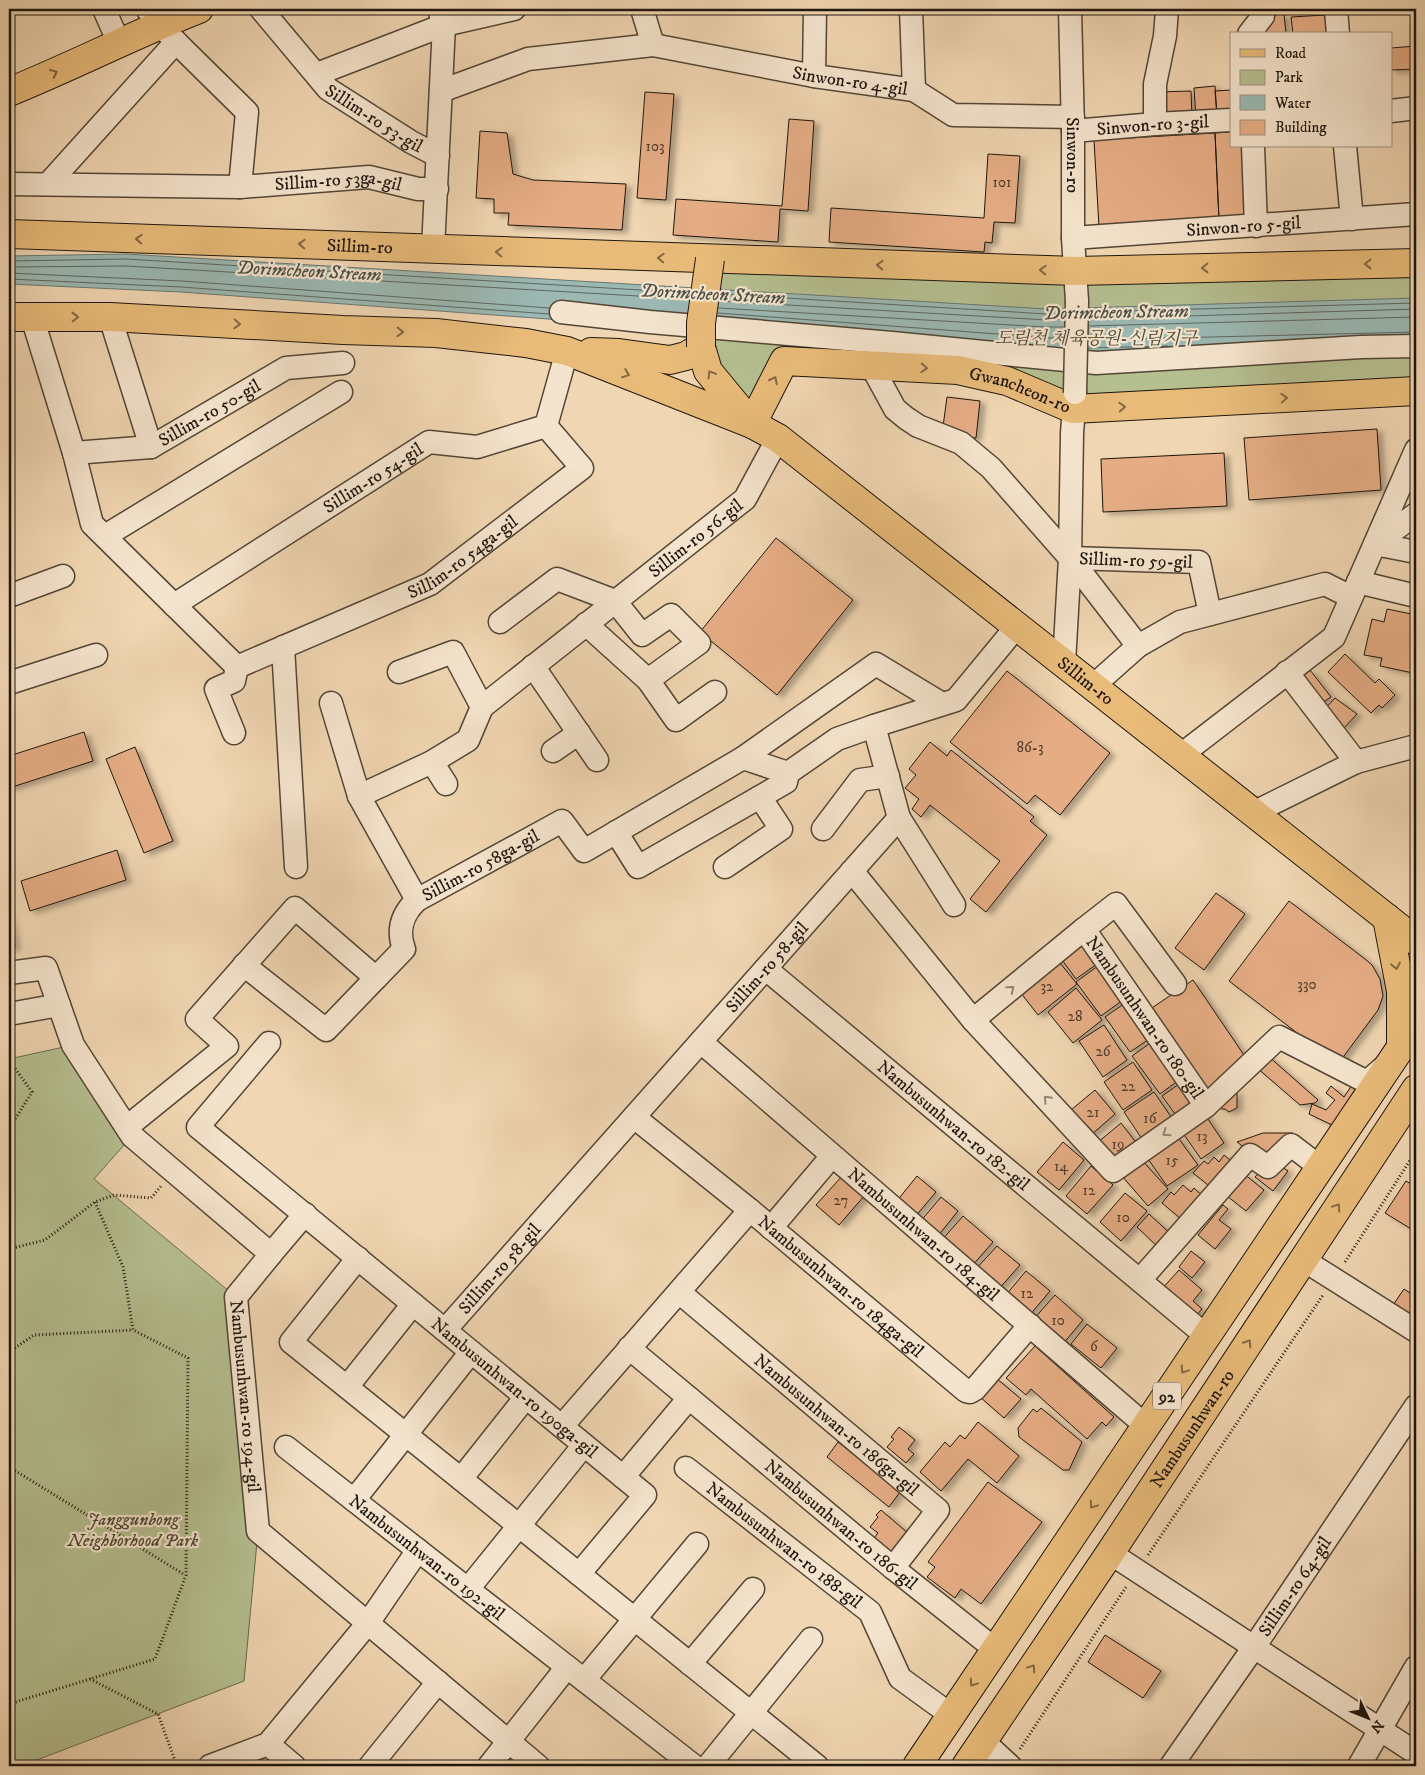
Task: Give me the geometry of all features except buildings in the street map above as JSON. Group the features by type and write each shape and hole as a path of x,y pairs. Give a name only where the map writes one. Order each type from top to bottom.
{"main road":[{"path":"9,71 112,27 160,22 200,9"},
{"path":"9,92 112,27"},
{"name":"Sillim-ro","path":"9,234 710,259 701,346 708,371 752,424"},
{"path":"710,259 1076,271 1416,263"},
{"name":"Sillim-ro","path":"20,317 110,317 343,330 436,333 526,343 567,351 752,424 778,438 1416,941"},
{"path":"567,351 619,353 670,360 686,356 701,346"},
{"name":"Gwancheon-ro","path":"752,424 784,361 958,370 1007,381 1074,401 1416,391"},
{"path":"1391,1059 1401,991 1387,918 1416,917"},
{"name":"92","path":"917,1766 1146,1426 1200,1337 1416,1025"},
{"name":"Nambusunhwan-ro","path":"966,1766 1110,1553 1302,1259 1416,1089"}],"street":[{"name":"Sillim-ro 53-gil","path":"261,9 328,89 411,142 438,156"},
{"name":"Sillim-ro 53-gil","path":"317,74 441,17 514,9"},
{"path":"642,9 653,45"},
{"path":"814,76 815,9"},
{"path":"911,9 914,90"},
{"name":"Sinwon-ro","path":"1070,9 1073,238 1077,301 1074,401"},
{"path":"1155,124 1155,84 1165,36 1167,9"},
{"path":"1251,32 1263,16 1262,9"},
{"path":"1336,9 1338,32"},
{"name":"Sillim-ro 53-gil","path":"434,249 441,91 441,17"},
{"path":"48,184 160,22 247,112 240,186"},
{"name":"Sinwon-ro 4-gil","path":"441,91 528,59 653,45 814,76 914,90 953,115 1073,124"},
{"path":"1392,111 1416,108"},
{"name":"Sinwon-ro 3-gil","path":"1073,124 1155,124 1230,120"},
{"path":"1253,148 1256,226"},
{"path":"1345,148 1352,219"},
{"name":"Sillim-ro 53ga-gil","path":"9,184 240,186 369,177 418,189 437,189"},
{"name":"Sinwon-ro 5-gil","path":"1073,238 1416,214"},
{"path":"561,312 650,322 1096,363 1361,347 1416,346"},
{"path":"20,317 74,452 92,524 237,667 234,681 216,689 234,733"},
{"path":"110,317 151,447"},
{"path":"546,426 567,351"},
{"name":"Sillim-ro 50-gil","path":"74,452 151,447 286,368 343,363"},
{"path":"871,365 896,409 918,426 961,443 977,455 1002,479 1070,558"},
{"path":"105,536 341,392"},
{"path":"1064,663 1070,558 1074,401"},
{"name":"Sillim-ro 54-gil","path":"174,605 429,442 477,447 546,426"},
{"name":"Sillim-ro 54ga-gil","path":"237,667 430,584 582,468 546,426"},
{"name":"Sillim-ro 56-gil","path":"359,796 432,762 468,740 482,707 745,498 778,438"},
{"path":"1181,755 1334,637 1416,450"},
{"path":"1375,544 1416,514"},
{"path":"1375,544 1416,552"},
{"name":"Sillim-ro 59-gil","path":"1070,558 1199,562 1210,614"},
{"name":"Sillim-ro 59-gil","path":"1070,558 1138,646"},
{"path":"9,596 63,576"},
{"path":"500,622 557,579 615,601 642,635 671,614 699,643 648,680"},
{"path":"1093,686 1138,646 1180,622 1325,584 1416,596"},
{"path":"586,624 648,680 676,720 715,692"},
{"path":"616,832 638,867 786,782 788,773 837,739 956,700 1017,626"},
{"path":"282,647 296,867"},
{"path":"399,672 453,652 482,707"},
{"path":"11,676 96,655"},
{"path":"743,758 876,664 942,704"},
{"path":"534,666 597,760"},
{"path":"1287,672 1356,762"},
{"path":"331,703 359,796 417,900"},
{"path":"874,726 899,818 954,905"},
{"path":"553,751 579,733"},
{"path":"1253,813 1356,762 1416,746"},
{"path":"743,758 788,773"},
{"name":"Sillim-ro 58ga-gil","path":"244,965 326,1030 404,949 401,942 401,926 407,912 417,900 562,821 584,851 743,758"},
{"path":"432,762 446,784"},
{"path":"823,829 860,780 888,776"},
{"path":"725,867 781,829 760,797"},
{"name":"Sillim-ro 58-gil","path":"445,1330 899,818"},
{"name":"Nambusunhwan-ro 180-gil","path":"852,871 973,1020 1113,1171 1206,1106 1279,1037 1366,1082 1391,1059"},
{"name":"Nambusunhwan-ro 180-gil","path":"973,1020 1116,904 1175,984"},
{"path":"127,1127 228,1046 197,1019 295,908 376,978"},
{"name":"Nambusunhwan-ro 180-gil","path":"1084,930 1206,1106"},
{"path":"9,973 46,968 73,1045 132,1136 271,1254 305,1214"},
{"name":"Nambusunhwan-ro 182-gil","path":"766,969 1140,1280 1200,1337"},
{"path":"9,1014 59,1005"},
{"name":"Nambusunhwan-ro 184-gil","path":"701,1042 1146,1426"},
{"name":"Nambusunhwan-ro 190ga-gil","path":"269,1044 198,1127 645,1495 579,1574"},
{"path":"1200,1337 1316,1164 1391,1059"},
{"path":"634,1117 750,1210"},
{"path":"1140,1280 1250,1155 1268,1167 1290,1145 1316,1164"},
{"path":"771,1228 832,1156"},
{"name":"Nambusunhwan-ro 184ga-gil","path":"562,1426 750,1210 966,1391 970,1392 975,1389 1030,1325"},
{"name":"Nambusunhwan-ro 194-gil","path":"271,1254 236,1297 258,1531 538,1766"},
{"path":"358,1258 291,1342 818,1766"},
{"path":"1302,1259 1416,1331"},
{"name":"Nambusunhwan-ro 186ga-gil","path":"679,1292 938,1510 893,1568"},
{"path":"348,1387 413,1304"},
{"name":"Nambusunhwan-ro 186-gil","path":"629,1348 893,1568 996,1650"},
{"path":"354,1500 471,1352"},
{"path":"461,1479 526,1398"},
{"path":"623,1477 689,1398"},
{"name":"Sillim-ro 64-gil","path":"1171,1766 1254,1647 1416,1406"},
{"path":"468,1589 584,1445"},
{"name":"Nambusunhwan-ro 192-gil","path":"286,1447 694,1766"},
{"name":"Nambusunhwan-ro 188-gil","path":"686,1468 870,1612 900,1678 952,1715"},
{"path":"489,1766 508,1741 575,1673 634,1619 697,1544"},
{"path":"210,1766 268,1744 368,1623 418,1550"},
{"path":"1110,1553 1416,1753"},
{"path":"690,1664 753,1589"},
{"path":"708,1766 811,1639"},
{"path":"1359,1766 1416,1667"},
{"path":"370,1766 438,1682"},
{"path":"982,1742 1009,1766"},
{"path":"268,1744 274,1766"},
{"path":"268,1744 294,1766"}],"path":[{"path":"9,1060 32,1092 9,1129"},
{"path":"1009,1766 1137,1570 1334,1279 1416,1151"},
{"path":"9,1249 45,1240 95,1202 114,1195 151,1198 173,1170"},
{"path":"95,1202 123,1266 133,1330"},
{"path":"9,1352 34,1335 133,1330 188,1358 186,1575 154,1658 9,1704"},
{"path":"9,1467 186,1575"},
{"path":"90,1679 158,1714 178,1766"}],"green space":[{"name":"도림천 체육공원-신림지구","path":"715,264 1416,267 1416,384 1091,401 781,355 752,413 714,371"},
{"name":"Janggunbong Neighborhood Park","path":"73,1045 132,1136 94,1179 236,1297 258,1531 244,1681 21,1766 9,1766 9,1059"}],"water":[{"name":"Dorimcheon Stream","path":"126,254 1047,309 1416,298 1416,351 1091,359 181,292 9,284 9,256"}]}
